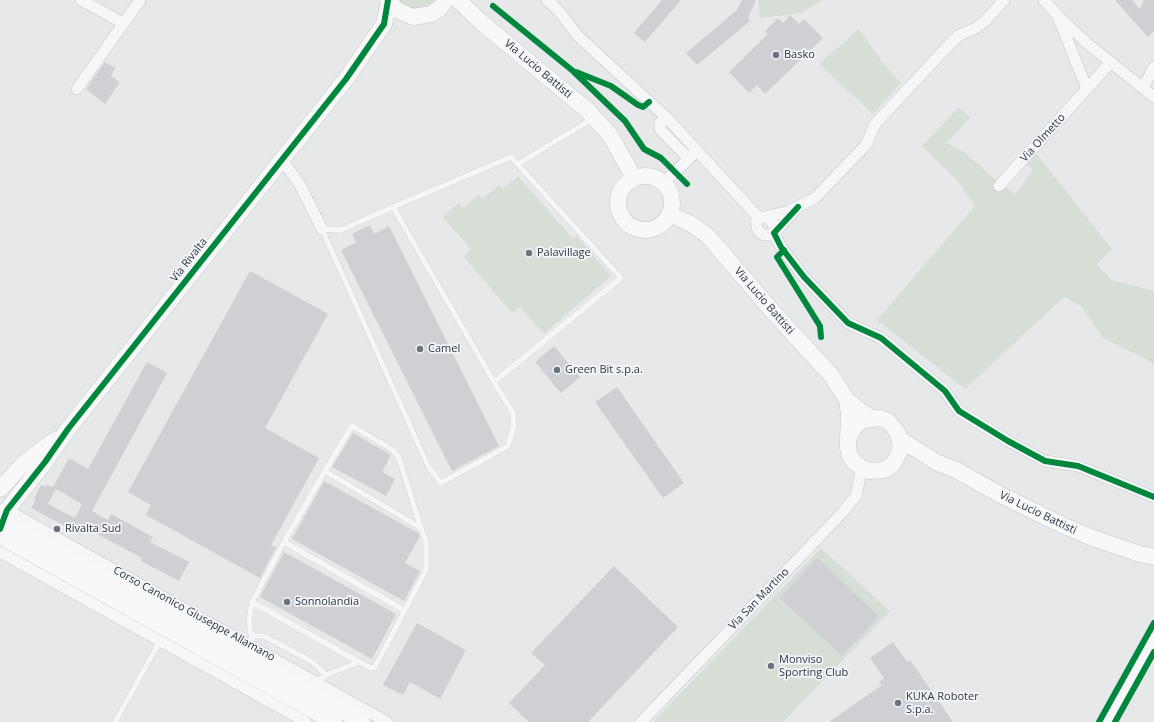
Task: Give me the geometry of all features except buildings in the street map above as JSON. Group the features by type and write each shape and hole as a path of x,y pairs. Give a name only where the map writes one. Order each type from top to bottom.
{"street":[{"path":"81,0 123,23"},
{"path":"77,89 140,0"},
{"name":"Via Lucio Battisti","path":"458,0 481,22 594,117 610,135 634,178"},
{"path":"547,0 559,11 578,36 666,118 762,217 774,224 774,233 781,247 804,277 848,323 881,338 945,391 959,411 1008,441 1045,461 1078,466 1154,497"},
{"path":"798,207 774,233 768,236 758,231 756,223 762,217 790,212 798,207 815,198 866,144 875,124 948,46 959,35 974,29 984,22 1004,0"},
{"path":"1044,0 1057,15 1154,97"},
{"path":"388,1 397,10 404,14 422,17 431,14 443,4"},
{"name":"Via Rivalta","path":"2,521 68,429 346,79 384,24 388,1"},
{"name":"Via Lucio Battisti","path":"443,4 458,13 481,22"},
{"name":"Via Rivalta","path":"384,24 404,14"},
{"path":"1057,15 1087,89"},
{"name":"Via Olmetto","path":"999,186 1111,62"},
{"path":"1143,88 1154,66"},
{"path":"666,118 660,123 660,129 689,159"},
{"path":"663,183 697,151"},
{"path":"282,160 299,183 322,229"},
{"path":"649,176 663,183 670,195 672,204 669,214 663,222 647,229 638,229 624,220 618,209 618,200 621,190 626,183 634,178 649,176"},
{"name":"Via Lucio Battisti","path":"669,214 691,224 707,235 831,375 847,400 859,410 872,418 880,418 891,424 901,440 938,463 956,470 1062,526 1090,538 1147,555 1154,563"},
{"name":"Via Lucio Battisti","path":"847,400 850,456 862,468 870,471 885,470 899,462 906,460 938,463"},
{"path":"848,440 856,425 872,418"},
{"name":"Via Rivalta","path":"0,489 24,463 68,429"},
{"path":"885,470 893,464 898,457 901,440"},
{"name":"Via San Martino","path":"641,722 843,512 856,496 862,468"},
{"path":"2,521 334,722"},
{"name":"Corso Canonico Giuseppe Allamano","path":"2,521 253,647 387,722"},
{"name":"Corso Canonico Giuseppe Allamano","path":"2,521 362,722"},
{"path":"0,552 306,722"},
{"path":"1109,722 1150,658 1154,641"}],"lane":[{"path":"518,164 594,117"},
{"path":"393,207 494,382 512,413 514,425 508,446 440,483 428,466 322,229 341,230 393,207 511,157 621,278 494,382"},
{"path":"252,602 359,662 371,668 374,667 426,570 426,541 399,458 393,450 352,426 284,542 252,602 249,622 253,647"},
{"path":"325,471 421,528"},
{"path":"284,542 404,610"},
{"path":"251,636 264,636 310,661 326,675"},
{"path":"115,722 160,641"},
{"path":"315,682 326,675 359,662"}],"shaded area":[{"path":"394,0 440,0 434,7 416,12"},
{"path":"758,0 823,0 801,13 760,18"},
{"path":"859,29 886,67 901,83 873,114 819,64"},
{"path":"959,107 970,118 947,143 964,152 1004,187 1015,194 1033,170 1025,163 1036,153 1112,249 1097,264 1111,280 1154,291 1154,366 1146,359 1103,338 1081,306 1064,297 965,389 877,320 975,206 958,181 922,146"},
{"name":"Palavillage","path":"518,176 573,239 577,236 611,276 544,334 520,307 512,313 463,256 471,249 443,217 459,203 463,208 479,194 483,199 499,185 503,189"},
{"name":"Monviso Sporting Club","path":"821,548 890,611 783,722 653,722"}],"cycle path":[{"path":"0,529 7,510 45,462 68,429 346,79 384,24 388,0"},
{"path":"493,6 573,71 625,121 644,149 661,158 687,184"},
{"path":"576,72 611,86 638,105 643,107 649,102"},
{"path":"798,207 774,233 781,247 804,277 848,323 881,338 945,391 959,411 1008,441 1045,461 1078,466 1154,497"},
{"path":"784,250 777,257 820,326 821,337"},
{"path":"1099,722 1154,623"},
{"path":"1115,722 1154,652"}],"place":[{"name":"Basko","path":"776,55"},
{"name":"Palavillage","path":"529,253"},
{"name":"Camel","path":"420,349"},
{"name":"Green Bit s.p.a.","path":"557,370"},
{"name":"Rivalta Sud","path":"57,529"},
{"name":"Sonnolandia","path":"287,602"},
{"name":"Monviso Sporting Club","path":"771,666"},
{"name":"KUKA Roboter S.p.a.","path":"898,703"}]}
